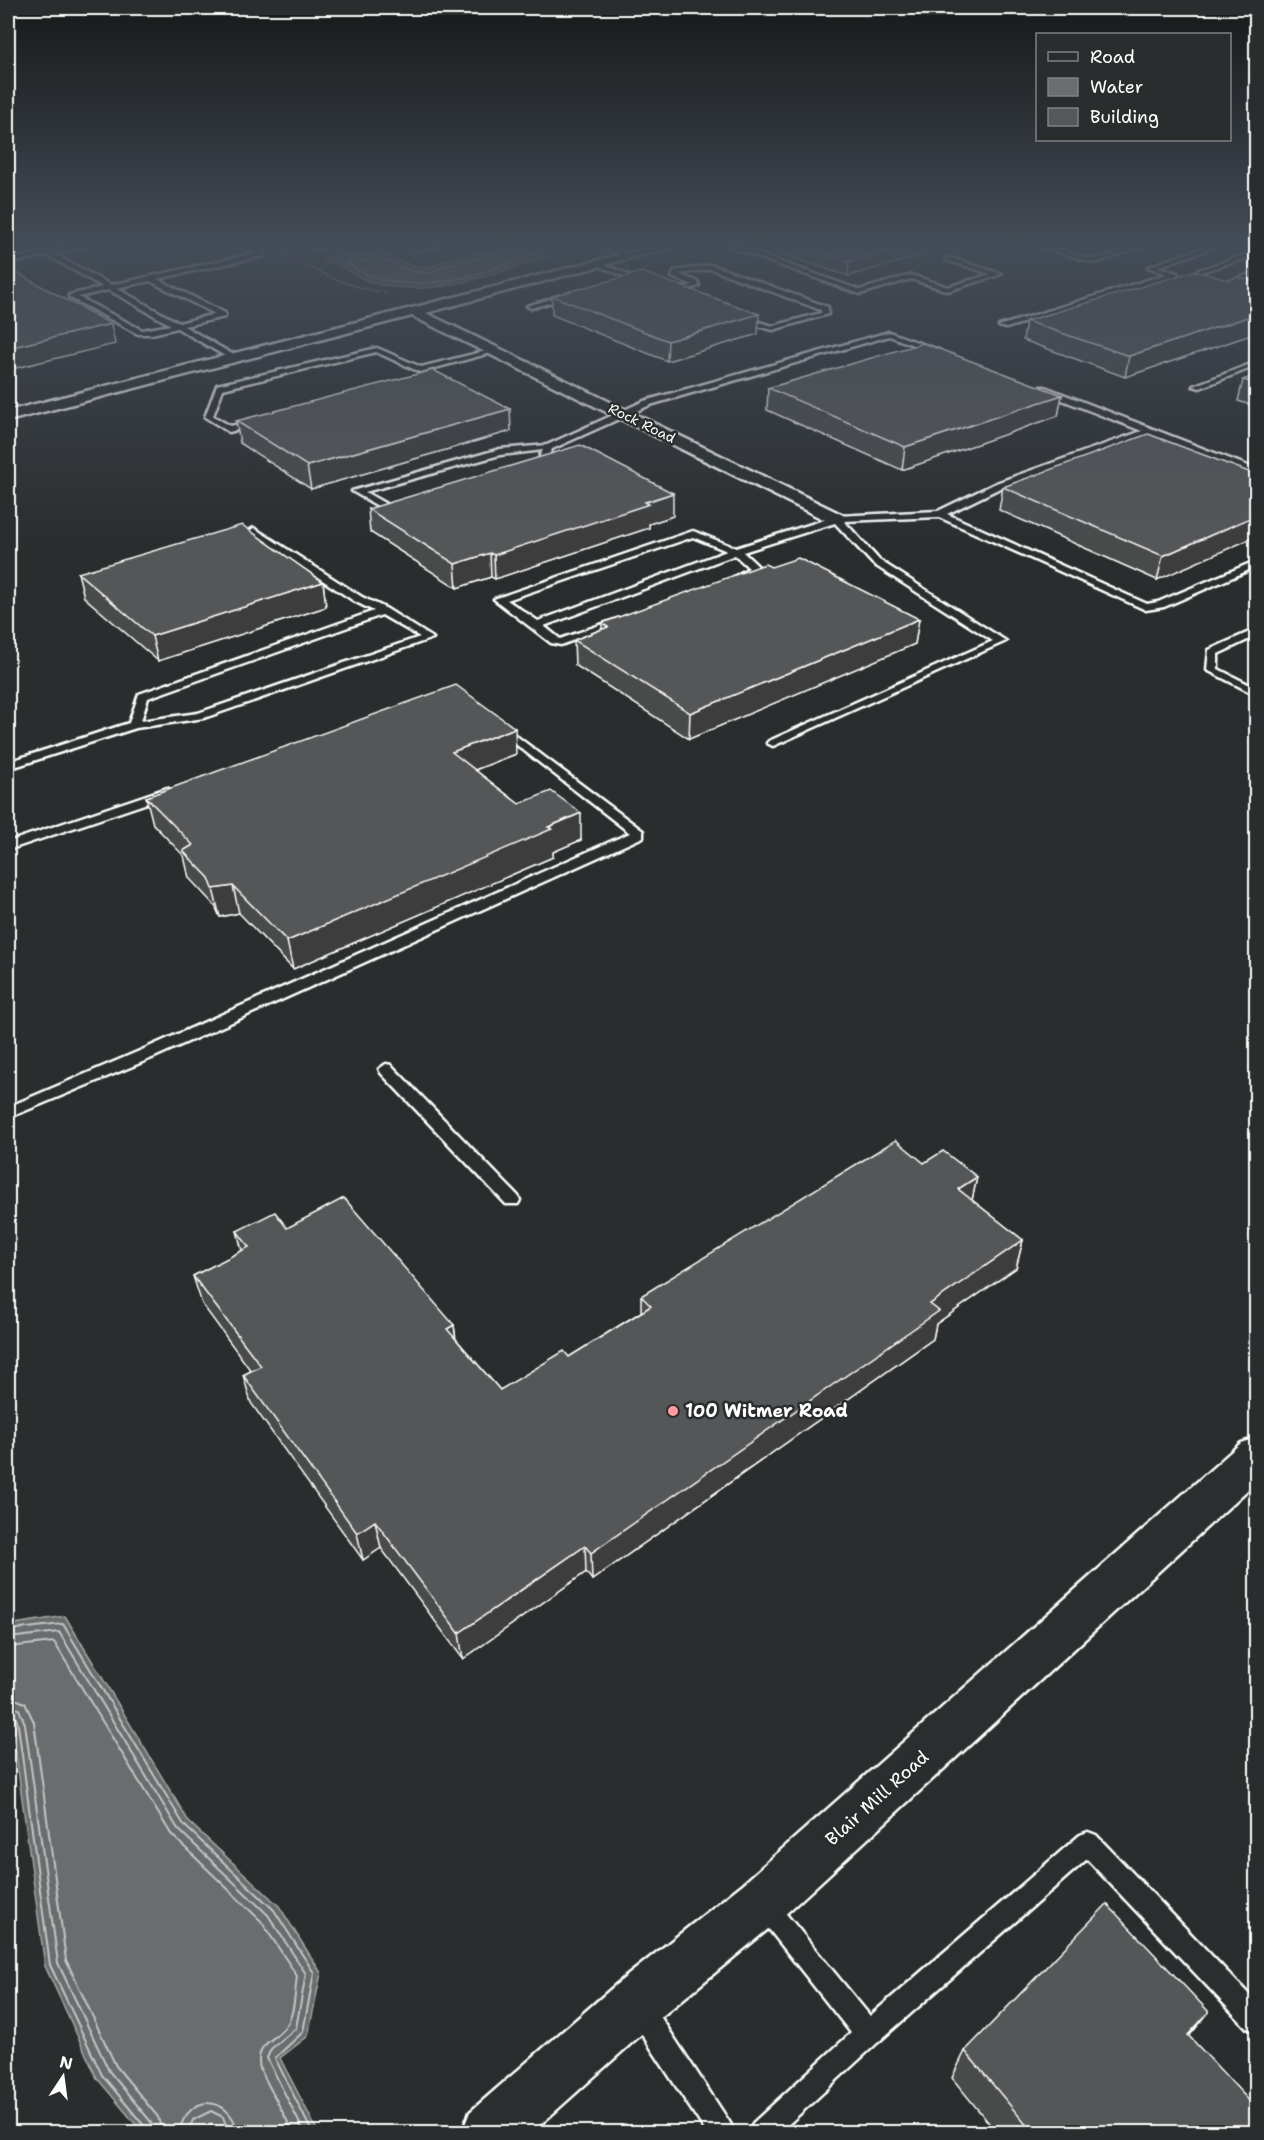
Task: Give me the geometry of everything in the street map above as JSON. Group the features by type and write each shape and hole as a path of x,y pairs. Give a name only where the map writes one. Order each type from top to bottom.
{"main road":[{"name":"Blair Mill Road","path":"490,2133 636,2003 761,1902 1257,1456"}],"street":[{"path":"8,416 282,346"},
{"name":"Rock Road","path":"483,346 837,519"}],"lane":[{"path":"214,346 235,358"},
{"path":"412,503 390,510 357,491 500,452 549,447 624,415 646,403 847,346"},
{"path":"922,346 944,354"},
{"path":"263,421 229,429 209,417 220,387 377,350 420,370 494,351"},
{"path":"1197,386 1257,364"},
{"path":"420,370 422,380"},
{"path":"1032,385 1257,472"},
{"path":"537,625 736,551 837,519 940,514 999,485 1149,431"},
{"path":"519,469 541,462 549,447"},
{"path":"940,514 1146,607 1160,605 1257,564"},
{"path":"773,743 1001,642 876,562 837,519"},
{"path":"8,766 134,725 200,716 428,638 358,599 254,531"},
{"path":"634,616 561,642 555,641 537,625 499,599 693,534 736,551 756,569 732,579"},
{"path":"134,725 143,696 383,611"},
{"path":"1257,632 1213,652 1212,670 1257,692"},
{"path":"8,1113 147,1054 639,834 490,718"},
{"path":"8,846 177,789"},
{"path":"386,1068 512,1200"},
{"path":"762,2133 868,2034 1088,1843 1257,2019"},
{"path":"761,1902 868,2034"},
{"path":"636,2003 721,2133"}],"water":[{"path":"65,1616 189,1822 279,1906 321,1973 308,2036 280,2058 318,2132 216,2132 211,2124 197,2132 142,2132 97,2078 45,1966 8,1709 8,1625"}],"building":[{"path":"913,346 931,346 1062,395 905,447 768,388"},
{"path":"1099,346 1160,346 1129,356"},
{"path":"433,370 510,409 307,466 236,421"},
{"path":"1257,375 1257,384 1243,380"},
{"path":"1148,434 1257,475 1257,515 1163,556 1003,487"},
{"path":"580,445 673,493 645,502 649,504 494,555 490,553 455,564 368,509"},
{"path":"242,525 323,582 152,636 78,573"},
{"path":"798,558 919,619 690,713 574,640 608,627 602,623 765,564 771,567"},
{"path":"456,685 515,728 452,752 519,804 551,791 581,813 548,827 552,829 287,941 233,886 213,889 209,878 183,851 193,845 146,797"},
{"name":"100 Witmer Road","path":"896,1140 924,1163 943,1151 977,1177 958,1189 1023,1240 930,1304 939,1311 591,1553 585,1546 459,1633 375,1521 357,1533 243,1375 261,1366 193,1276 249,1247 237,1231 275,1212 287,1228 344,1198 454,1325 447,1329 500,1390 564,1351 569,1357 651,1306 641,1296"},
{"path":"1107,1904 1209,2012 1188,2035 1257,2109 1257,2133 1033,2133 965,2051"}],"place":[{"name":"100 Witmer Road","path":"673,1411"}]}
